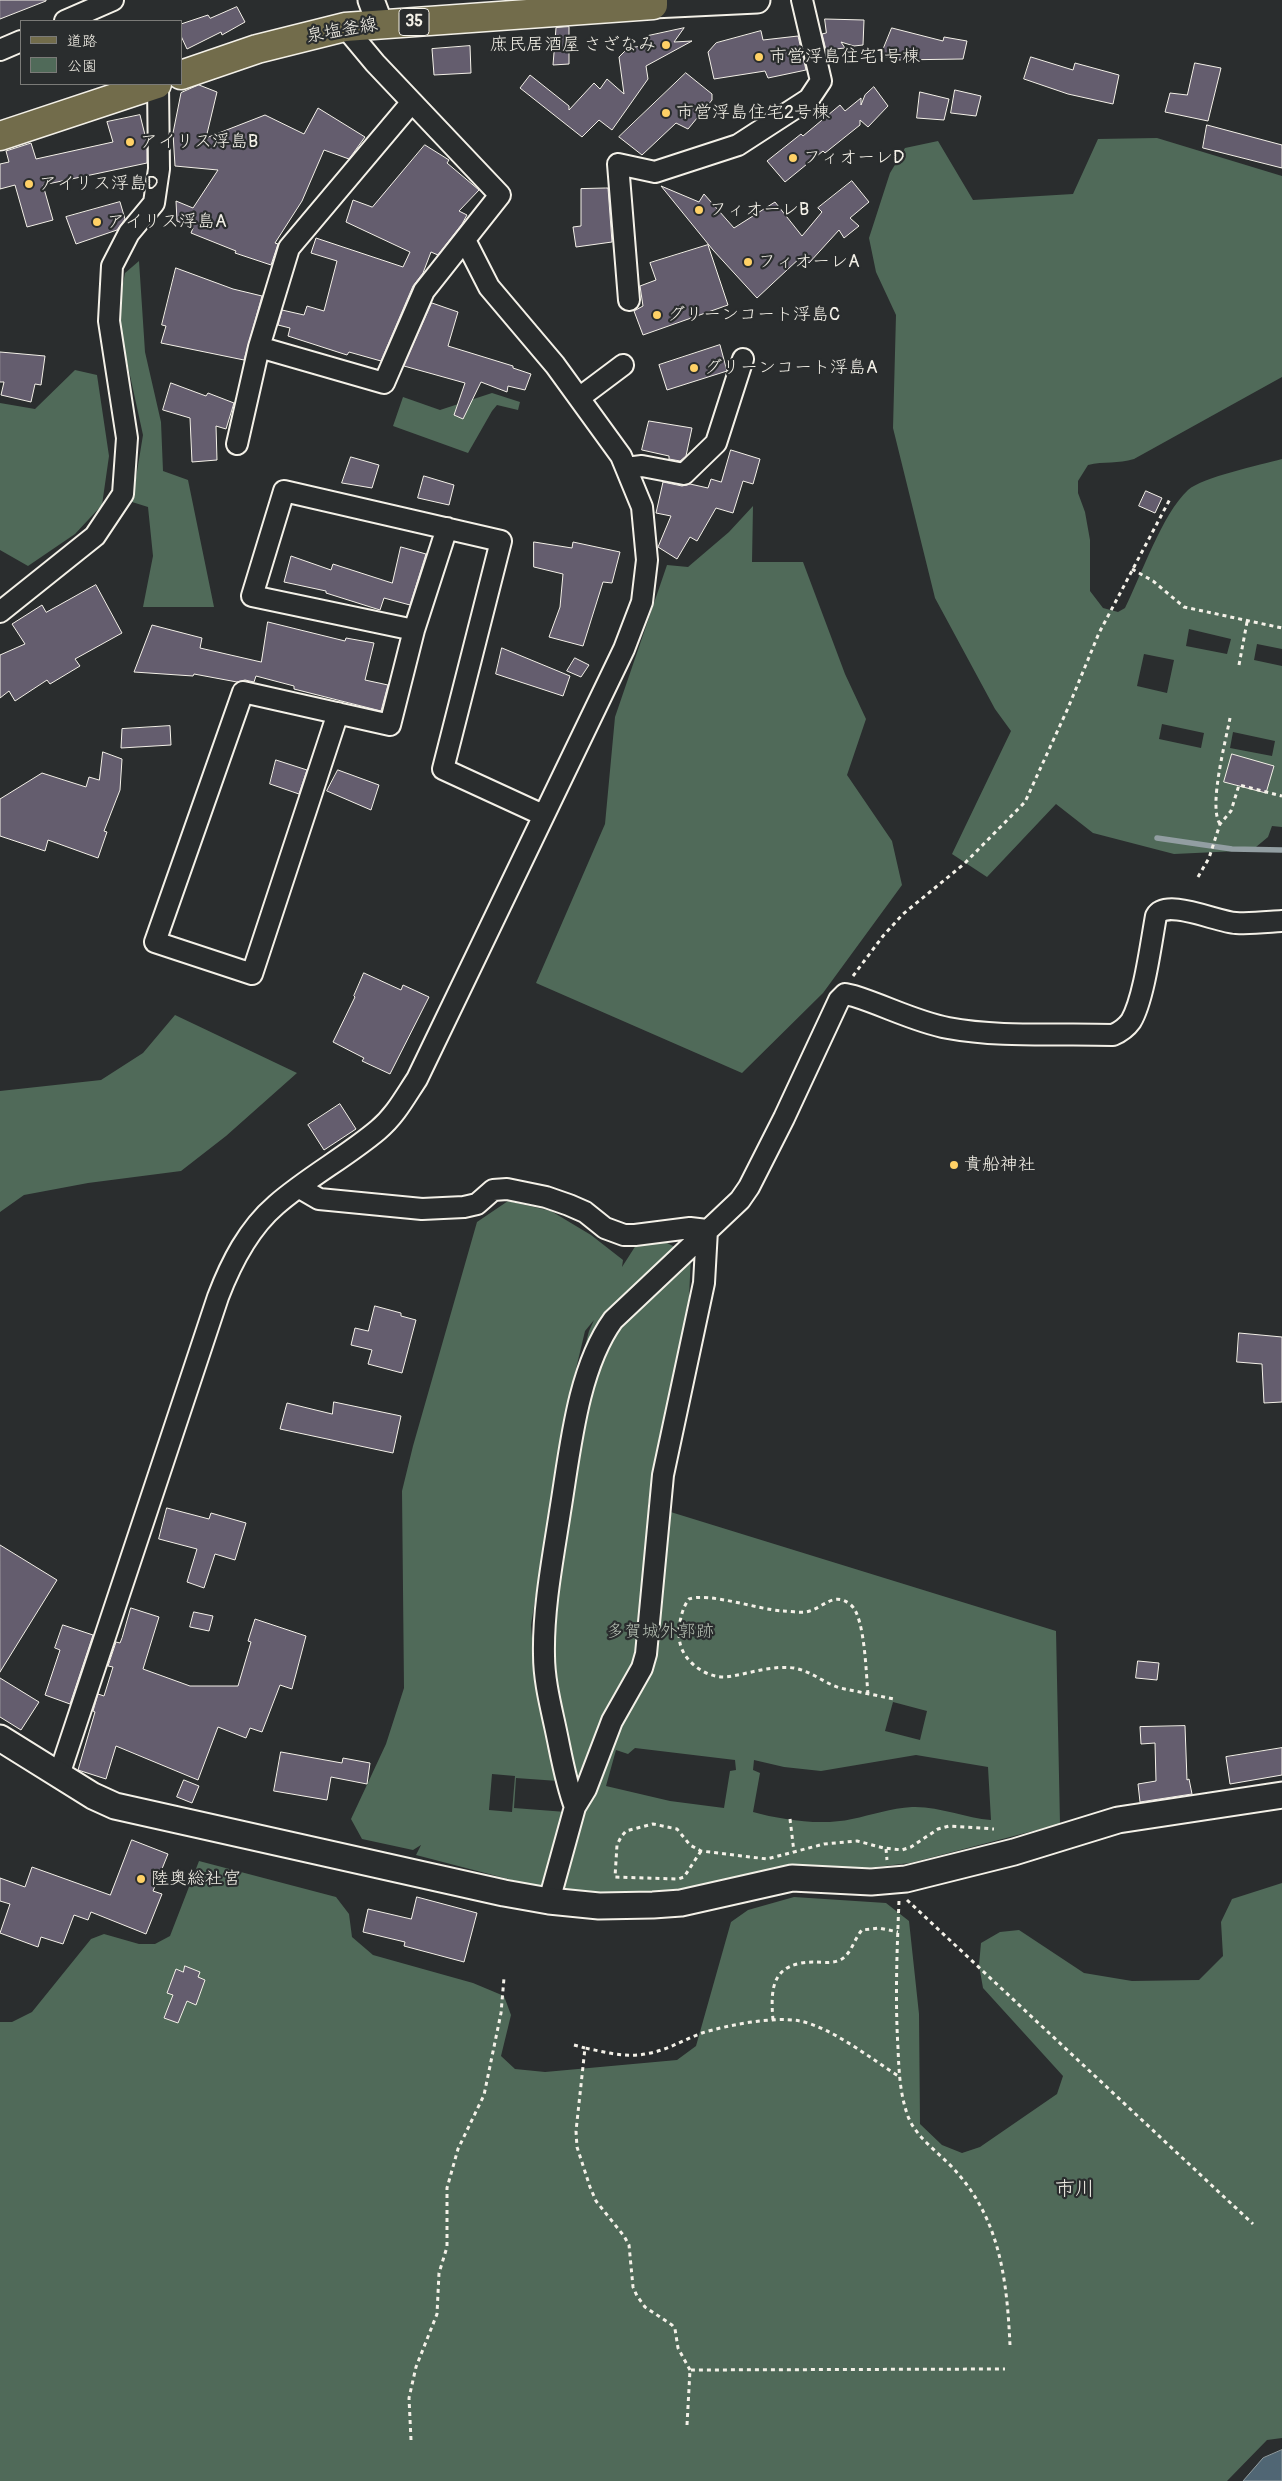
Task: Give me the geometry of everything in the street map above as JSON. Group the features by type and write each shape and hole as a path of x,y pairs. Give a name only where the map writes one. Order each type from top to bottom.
{"main road":[{"name":"泉塩釜線","path":"182,75 257,49 345,27 376,12 653,2"},
{"path":"0,136 154,85"}],"street":[{"path":"67,20 113,0"},
{"path":"653,2 758,0"},
{"path":"629,300 618,164 655,172 738,145 808,98 822,81 802,0"},
{"path":"259,346 384,383 424,291 500,195 375,63 345,27"},
{"path":"0,50 20,40"},
{"path":"0,612 94,536 123,494 127,438 108,321 112,266 129,233 154,203 159,169 157,85"},
{"path":"237,444 259,346 289,248 412,102"},
{"path":"59,1775 227,1274 245,1239 276,1205 378,1130 399,1106 417,1079 543,815 603,695 624,649 642,602 647,560 642,507 621,456 579,398 490,287 465,240"},
{"path":"626,468 642,466 684,474 716,443 743,359"},
{"path":"579,398 623,365"},
{"path":"414,630 252,596 284,491 501,541 443,769 543,815"},
{"path":"338,713 252,974 155,942 243,692 338,713 390,725 414,630 447,528"},
{"path":"575,1807 568,1788 552,1712 544,1656 555,1541 574,1430 590,1362 600,1338 613,1320 707,1230 733,1208 749,1187 839,1000 845,994 948,1028 1009,1033 1112,1035 1127,1027 1134,1012 1159,910 1166,908 1177,909 1236,923 1282,921"},
{"path":"300,1188 319,1199 422,1209 464,1207 477,1204 493,1190 507,1189 546,1197 577,1208 605,1228 624,1234 635,1235 690,1228 707,1230"},
{"path":"549,1901 575,1807 586,1789 612,1720 642,1668 646,1654 663,1475 704,1283 707,1230"},
{"path":"0,1738 93,1796 115,1806 549,1901 599,1906 681,1903 792,1878 870,1882 906,1879 1014,1852 1118,1820 1282,1795"}],"path":[{"path":"845,994 848,984 860,966 904,914 964,864 1025,802 1068,708 1099,633 1170,499"},
{"path":"1132,569 1153,581 1184,607 1282,628"},
{"path":"1239,664 1247,622"},
{"path":"1220,824 1217,819 1216,802 1230,718"},
{"path":"1198,877 1212,849 1220,824 1231,811 1239,784 1282,796"},
{"path":"868,1694 859,1618 852,1605 846,1601 834,1599 806,1612 780,1611 703,1597 689,1599 685,1604 679,1640 681,1649 695,1667 724,1677 768,1668 795,1668 832,1686 868,1694 894,1699"},
{"path":"790,1819 794,1852"},
{"path":"701,1851 684,1877 678,1879 615,1877 617,1844 620,1837 626,1831 652,1824 677,1828 690,1845 701,1851 767,1859 824,1844 857,1841 902,1850 911,1847 938,1828 949,1826 994,1829"},
{"path":"899,1893 897,2032 901,2093 915,2131 952,2165 968,2185 990,2226 1004,2272 1010,2345"},
{"path":"906,1900 1253,2224"},
{"path":"773,2020 772,1987 777,1975 784,1970 797,1964 840,1960 846,1956 862,1930 879,1928 898,1932"},
{"path":"412,2440 409,2398 416,2368 439,2304 439,2274 447,2247 447,2188 458,2150 484,2095 499,2022 504,1978"},
{"path":"574,2046 621,2055 643,2055 671,2047 703,2033 773,2020 791,2020 814,2025 900,2076"},
{"path":"585,2048 576,2132 577,2147 596,2201 629,2245 633,2286 637,2296 645,2306 675,2329 678,2348 690,2370 687,2425"},
{"path":"690,2370 1005,2369"}],"green space":[{"path":"1157,138 1282,176 1282,377 1134,459 1088,465 1078,481 1078,493 1085,512 1090,540 1090,591 1103,608 1118,612 1125,608 1169,514 1188,490 1195,485 1219,476 1282,459 1282,649 1257,644 1254,660 1282,666 1282,827 1272,826 1268,837 1256,847 1238,851 1174,854 1093,833 1056,804 987,877 952,854 1011,731 995,709 935,598 893,428 896,315 876,272 869,238 890,173 905,148 938,141 973,200 1073,194 1098,139","holes":["1189,629 1231,639 1227,654 1186,646","1144,654 1174,660 1167,693 1137,686","1162,724 1204,733 1201,748 1159,739","1233,732 1275,741 1272,756 1230,748"]},
{"path":"139,261 145,352 161,422 163,471 188,480 214,607 143,607 153,556 148,507 132,502 143,435 117,316 125,273"},
{"path":"75,370 97,375 109,456 102,505 75,534 28,566 0,550 0,403 35,409"},
{"path":"492,393 520,402 518,410 497,405 468,453 393,426 403,397 440,410"},
{"path":"753,506 752,562 803,562 845,674 866,719 847,775 892,841 902,885 823,993 742,1073 536,983 605,824 615,717 667,565 688,567 729,532"},
{"path":"175,1015 297,1073 226,1136 181,1171 88,1183 24,1195 0,1212 0,1091 101,1080 143,1053"},
{"name":"多賀城外郭跡","path":"508,1201 551,1211 591,1235 623,1260 622,1267 638,1242 665,1242 691,1255 689,1298 648,1505 1056,1631 1060,1824 910,1863 867,1868 793,1865 696,1888 653,1894 558,1892 416,1855 421,1845 413,1850 362,1839 351,1819 386,1744 404,1688 402,1491 477,1222","holes":["594,1320 589,1331 564,1428 537,1630 532,1638 531,1625 565,1415 585,1331","893,1702 927,1711 920,1740 885,1731","635,1748 735,1760 736,1770 730,1771 724,1808 670,1801 606,1786 616,1750 628,1754","916,1755 988,1767 991,1820 922,1807 897,1809 828,1822 789,1820 753,1812 760,1773 753,1770 754,1760 784,1767 821,1771","492,1774 515,1776 512,1812 489,1810","516,1778 558,1781 566,1812 514,1808"]},
{"path":"199,1861 336,1897 349,1914 352,1937 373,1955 473,1983 504,1996 511,2015 501,2056 515,2069 545,2072 677,2060 696,2046 731,1922 748,1910 794,1897 886,1903 909,1921 919,2014 920,2124 942,2145 962,2153 980,2147 1057,2094 1063,2076 983,1988 979,1965 981,1943 1000,1932 1019,1930 1084,1973 1132,1981 1199,1980 1223,1956 1221,1922 1232,1899 1282,1883 1282,2438 1267,2440 1227,2481 0,2481 0,2022 12,2022 32,2012 91,1939 104,1934 139,1944 155,1944 170,1936"}],"water":[{"path":"1282,2450 1282,2481 1243,2481 1263,2458"}],"building":[{"path":"0,0 46,0 46,1 0,19"},
{"path":"237,7 245,22 222,35 221,32 187,49 182,38 182,24 208,15 210,18"},
{"path":"825,19 864,20 863,45 854,46 841,42 845,48 826,50 822,34 826,33"},
{"path":"569,27 569,64 553,65 556,28"},
{"path":"684,28 674,42 692,41 646,66 648,79 612,130 599,120 582,137 520,88 530,75 569,106 569,110 594,83 600,89 607,79 624,94 619,57 628,48 650,45 648,36"},
{"path":"892,28 943,41 944,37 967,41 963,59 895,60 881,55"},
{"name":"市営浮島住宅1号棟","path":"761,31 763,40 798,36 806,70 768,78 765,71 714,79 708,52 716,43"},
{"path":"470,46 471,73 434,75 432,49"},
{"path":"1031,57 1073,70 1075,63 1119,75 1113,104 1068,94 1024,79"},
{"path":"1195,63 1221,68 1208,121 1165,112 1170,93 1187,95"},
{"name":"市営浮島住宅2号棟","path":"686,73 712,94 712,100 688,129 676,123 642,155 619,137"},
{"path":"199,85 217,92 206,138 265,115 304,134 318,108 365,137 349,159 324,150 302,201 275,243 278,244 271,265 235,253 236,251 191,233 193,228 177,221 176,201 193,208 218,170 175,166 173,133 181,93"},
{"path":"874,87 888,106 868,127 860,120 860,125 825,153 823,151 785,182 767,161 801,134 803,136 840,105 845,111 861,98 861,105 865,95"},
{"path":"955,90 981,96 976,116 951,113"},
{"path":"920,92 949,99 944,120 917,118"},
{"path":"140,115 147,143 147,163 43,185 53,220 27,227 15,185 0,189 0,164 9,162 6,151 31,143 36,159 113,142 107,122"},
{"path":"1207,125 1282,145 1282,168 1203,148"},
{"path":"425,145 449,160 447,163 479,190 459,211 467,215 438,255 431,252 423,273 413,286 381,361 349,352 347,355 288,336 290,328 278,325 282,310 304,315 307,306 324,311 337,261 311,253 316,238 403,267 410,252 346,222 353,200 372,207"},
{"path":"852,181 869,202 850,218 859,226 844,238 839,230 809,263 802,256 757,298 713,250 661,186 699,202 704,194 734,228 775,202 802,236 822,212 818,208"},
{"path":"608,188 612,242 576,247 573,227 581,226 581,189"},
{"name":"アイリス浮島A","path":"120,202 125,219 117,230 76,244 66,217"},
{"path":"708,245 728,305 643,335 634,311 643,306 640,286 656,280 650,263"},
{"path":"176,268 233,289 262,296 244,360 161,343 166,326 162,325"},
{"path":"432,303 458,312 448,346 513,366 513,368 531,374 525,390 508,386 507,392 481,382 463,419 454,415 465,383 404,366"},
{"name":"グリーンコート浮島A","path":"720,345 727,371 667,390 659,365"},
{"path":"0,352 45,356 41,385 35,384 31,402 1,395 4,382 0,382"},
{"path":"171,383 206,396 208,393 234,403 226,429 216,426 217,460 192,462 190,418 163,410"},
{"path":"649,421 692,428 686,456 680,461 669,459 669,456 642,450"},
{"path":"731,450 760,459 753,484 743,481 733,513 716,508 697,541 690,537 677,559 658,547 671,516 656,513 663,482 682,486 690,484 708,488 711,479 721,482"},
{"path":"351,457 379,465 372,488 342,483"},
{"path":"424,476 454,485 449,505 418,498"},
{"path":"1146,491 1162,498 1155,513 1139,506"},
{"path":"534,542 572,548 573,542 620,552 612,583 603,582 583,646 549,637 560,607 563,574 534,567"},
{"path":"401,547 426,554 410,605 384,598 380,610 326,593 326,591 284,582 291,556 331,570 333,564 392,583"},
{"path":"96,585 122,633 75,659 80,666 50,684 47,680 15,701 9,691 0,698 0,655 25,644 12,624 42,605 46,612"},
{"path":"268,622 345,641 346,638 374,643 365,680 388,685 381,711 294,689 294,686 256,676 254,682 245,680 237,682 194,674 193,676 134,672 152,625 202,638 200,648 261,662"},
{"path":"502,648 570,676 563,696 496,674"},
{"path":"575,658 589,665 581,677 567,671"},
{"path":"170,726 171,745 121,748 122,729"},
{"path":"103,752 122,759 120,790 104,831 107,832 98,858 48,840 45,851 0,836 0,799 42,773 86,787 89,777 99,780"},
{"path":"1232,754 1274,766 1266,793 1224,782"},
{"path":"276,760 307,770 299,794 270,784"},
{"path":"338,770 379,785 371,810 327,791"},
{"path":"364,973 401,990 403,985 429,997 390,1074 362,1061 364,1058 333,1042 355,997"},
{"path":"340,1104 356,1129 324,1150 308,1125"},
{"path":"375,1306 401,1313 401,1316 416,1320 402,1373 368,1364 372,1350 351,1345 355,1328 368,1331"},
{"path":"1239,1333 1282,1337 1282,1402 1264,1403 1262,1364 1237,1362"},
{"path":"334,1402 401,1416 393,1453 280,1429 287,1403 332,1414"},
{"path":"167,1508 209,1519 211,1513 246,1523 235,1560 215,1554 204,1588 187,1582 197,1549 159,1539"},
{"path":"0,1545 57,1580 0,1672"},
{"path":"131,1608 159,1617 143,1669 190,1686 238,1686 251,1642 248,1641 255,1619 306,1636 292,1689 280,1685 262,1732 250,1728 246,1738 218,1727 198,1780 116,1746 106,1779 78,1770 95,1712 93,1711 98,1694 104,1696 113,1667 108,1666 116,1642 120,1643 122,1638"},
{"path":"194,1612 213,1616 209,1631 190,1627"},
{"path":"63,1625 93,1635 70,1704 45,1695 60,1650 55,1648"},
{"path":"1138,1661 1159,1663 1157,1680 1136,1678"},
{"path":"0,1678 39,1702 21,1730 0,1717"},
{"path":"1185,1726 1187,1780 1189,1779 1192,1794 1140,1802 1138,1784 1156,1781 1155,1743 1141,1744 1140,1727"},
{"path":"1282,1748 1282,1775 1230,1784 1226,1757"},
{"path":"281,1752 342,1763 343,1758 370,1763 367,1784 331,1777 327,1800 274,1791"},
{"path":"184,1780 199,1786 192,1803 177,1797"},
{"path":"132,1840 168,1854 153,1891 162,1894 146,1934 91,1912 88,1920 74,1915 63,1944 41,1937 38,1947 0,1933 10,1904 0,1901 0,1878 25,1887 32,1867 110,1895"},
{"path":"417,1897 477,1913 464,1962 404,1946 405,1942 363,1932 368,1909 411,1919"},
{"path":"185,1966 200,1972 198,1977 205,1980 196,2005 187,2001 178,2023 164,2018 173,1995 167,1993 176,1969 183,1972"}],"waterway":[{"path":"1157,838 1232,849 1282,850"}],"place":[{"name":"庶民居酒屋 さざなみ","path":"666,45"},
{"name":"市営浮島住宅1号棟","path":"759,57"},
{"name":"市営浮島住宅2号棟","path":"666,113"},
{"name":"アイリス浮島B","path":"130,142"},
{"name":"フィオーレD","path":"793,158"},
{"name":"アイリス浮島D","path":"29,184"},
{"name":"フィオーレB","path":"699,210"},
{"name":"アイリス浮島A","path":"97,222"},
{"name":"フィオーレA","path":"748,262"},
{"name":"グリーンコート浮島C","path":"657,315"},
{"name":"グリーンコート浮島A","path":"694,368"},
{"name":"貴船神社","path":"954,1165"},
{"name":"陸奥総社宮","path":"141,1879"}],"district":[{"name":"市川","path":"1075,2190"}]}
